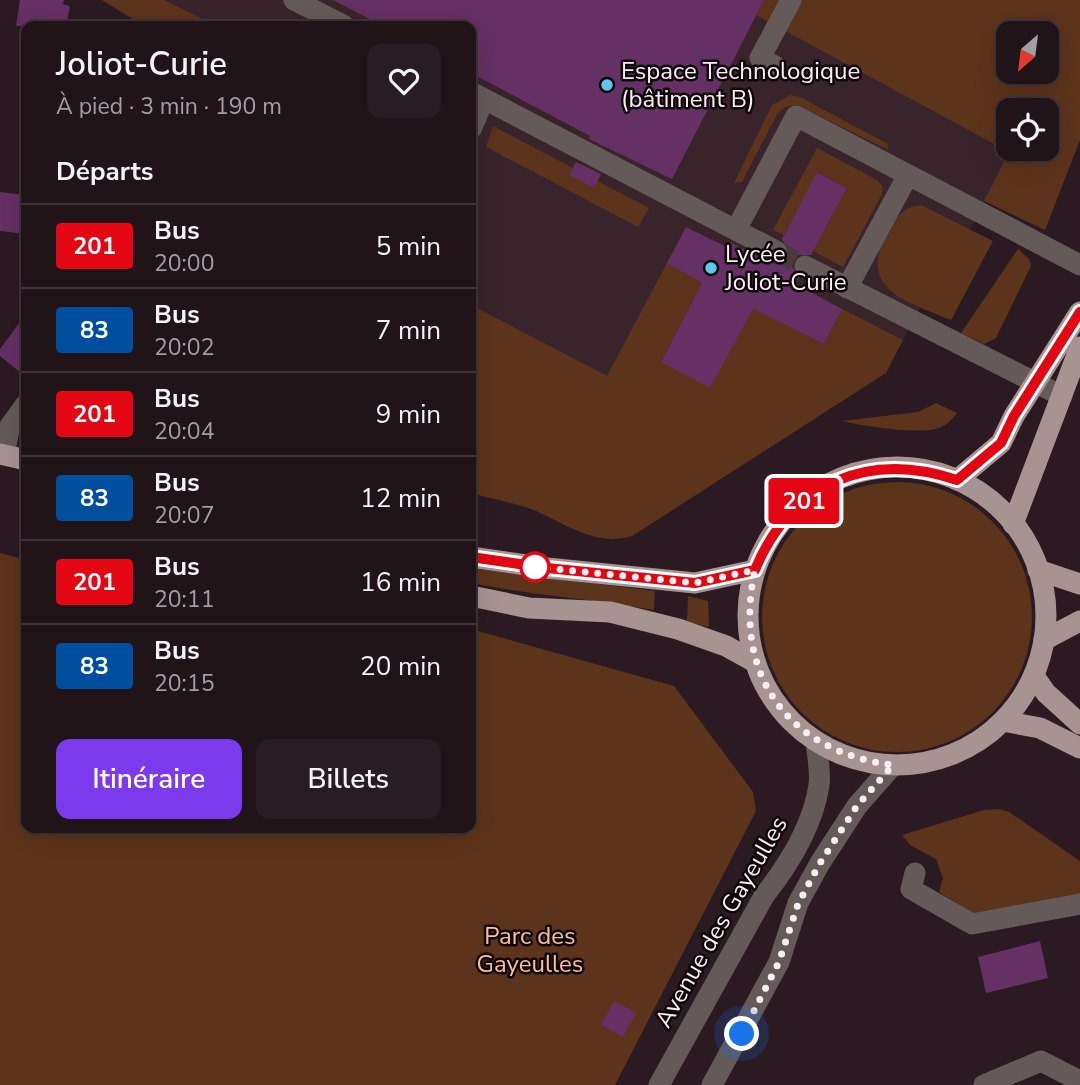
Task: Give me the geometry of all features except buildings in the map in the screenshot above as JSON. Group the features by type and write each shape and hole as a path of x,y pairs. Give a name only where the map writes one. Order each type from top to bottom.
{"main road":[{"path":"957,480 1001,443 1080,312"},
{"path":"1013,524 1080,347"},
{"path":"2,454 21,459"},
{"path":"903,468 931,471 957,480 997,507 1013,524 1038,570 1046,617 1044,640 1034,676 1003,722 984,737 941,759 893,765 866,762 816,741 790,720 776,702 755,662 749,632 748,601 755,570 766,545 782,522 801,502 824,487 849,476 876,469 903,468"},
{"path":"476,558 695,583 755,570"},
{"path":"1038,570 1080,584"},
{"path":"476,597 529,608 610,612 678,629 726,646 755,662"},
{"path":"1044,640 1080,621"},
{"path":"1034,676 1046,693 1080,724"},
{"path":"1003,722 1040,728 1080,748"}],"street":[{"path":"294,0 335,21"},
{"path":"775,65 760,58 791,0"},
{"path":"478,95 776,251"},
{"path":"736,230 796,116 1080,265"},
{"path":"847,288 908,175"},
{"path":"805,266 1062,396"},
{"path":"2,454 10,426 21,411"},
{"name":"Avenue des Gayeulles","path":"651,1085 663,1076 811,819 820,782 816,741"},
{"path":"712,1085 779,962 798,904 820,863 857,806 893,765"},
{"path":"915,873 911,889 972,924 1080,904"},
{"path":"985,1085 1041,1061 1080,1081"}],"shaded area":[{"name":"Lycée Joliot-Curie","path":"102,0 1080,0 1080,17 1059,57 1059,21 996,21 996,84 1045,84 1037,98 996,98 996,161 1005,161 929,311 920,307 886,373 632,536 476,494 476,21 136,21"}],"green space":[{"path":"102,0 164,0 207,21 136,21"},
{"path":"764,0 1080,0 1080,140 1045,230 984,201 1004,161 1059,161 1059,98 996,98 996,145 756,15"},
{"path":"790,95 800,97 888,144 888,150 797,105 785,107 778,113 742,182 734,183 772,105"},
{"path":"493,126 649,208 638,227 486,147"},
{"path":"817,148 877,180 882,186 882,194 843,267 813,251 847,188 818,172 784,235 773,230"},
{"path":"921,205 993,241 951,320 902,299 890,290 882,279 878,266 880,250 895,220 906,210"},
{"path":"1018,249 1029,259 1031,266 996,338 984,344 961,333"},
{"path":"667,263 702,283 661,362 753,309 824,344 842,309 903,340 886,373 632,536 606,539 594,536 527,507 476,494 476,308 607,376"},
{"path":"936,403 957,413 948,423 935,429 902,430 842,421 918,412"},
{"path":"884,482 910,482 949,492 993,521 1022,565 1030,591 1030,643 1022,669 993,713 949,742 910,752 884,752 845,742 801,713 772,669 762,630 762,604 772,565 801,521 845,492"},
{"name":"Parc des Gayeulles","path":"0,553 21,559 21,833 476,833 476,630 674,686 753,792 756,811 615,1085 0,1085"},
{"path":"476,569 655,591 654,610 608,603 476,584"},
{"path":"688,596 708,601 709,627 687,622"},
{"path":"999,809 1009,812 1080,861 1080,894 974,914 939,892 943,878 936,859 910,845 902,835 984,810"}],"tunnel":[{"path":"776,251 805,266"}],"bus line":[{"name":"201","path":"476,558 695,583 715,581 755,570 766,545 782,522 801,502 824,487 849,476 876,469 931,471 957,480 1001,443 1014,416 1080,312"}],"place":[{"name":"Espace Technologique (bâtiment B)","path":"607,85"},
{"name":"Lycée Joliot-Curie","path":"711,268"}],"route":[{"path":"535,567 695,583 715,581 755,570 748,601 749,632 755,662 769,693 790,720 816,741 840,754 866,762 893,765 857,806 820,863 798,904 779,962 742,1034"}]}
